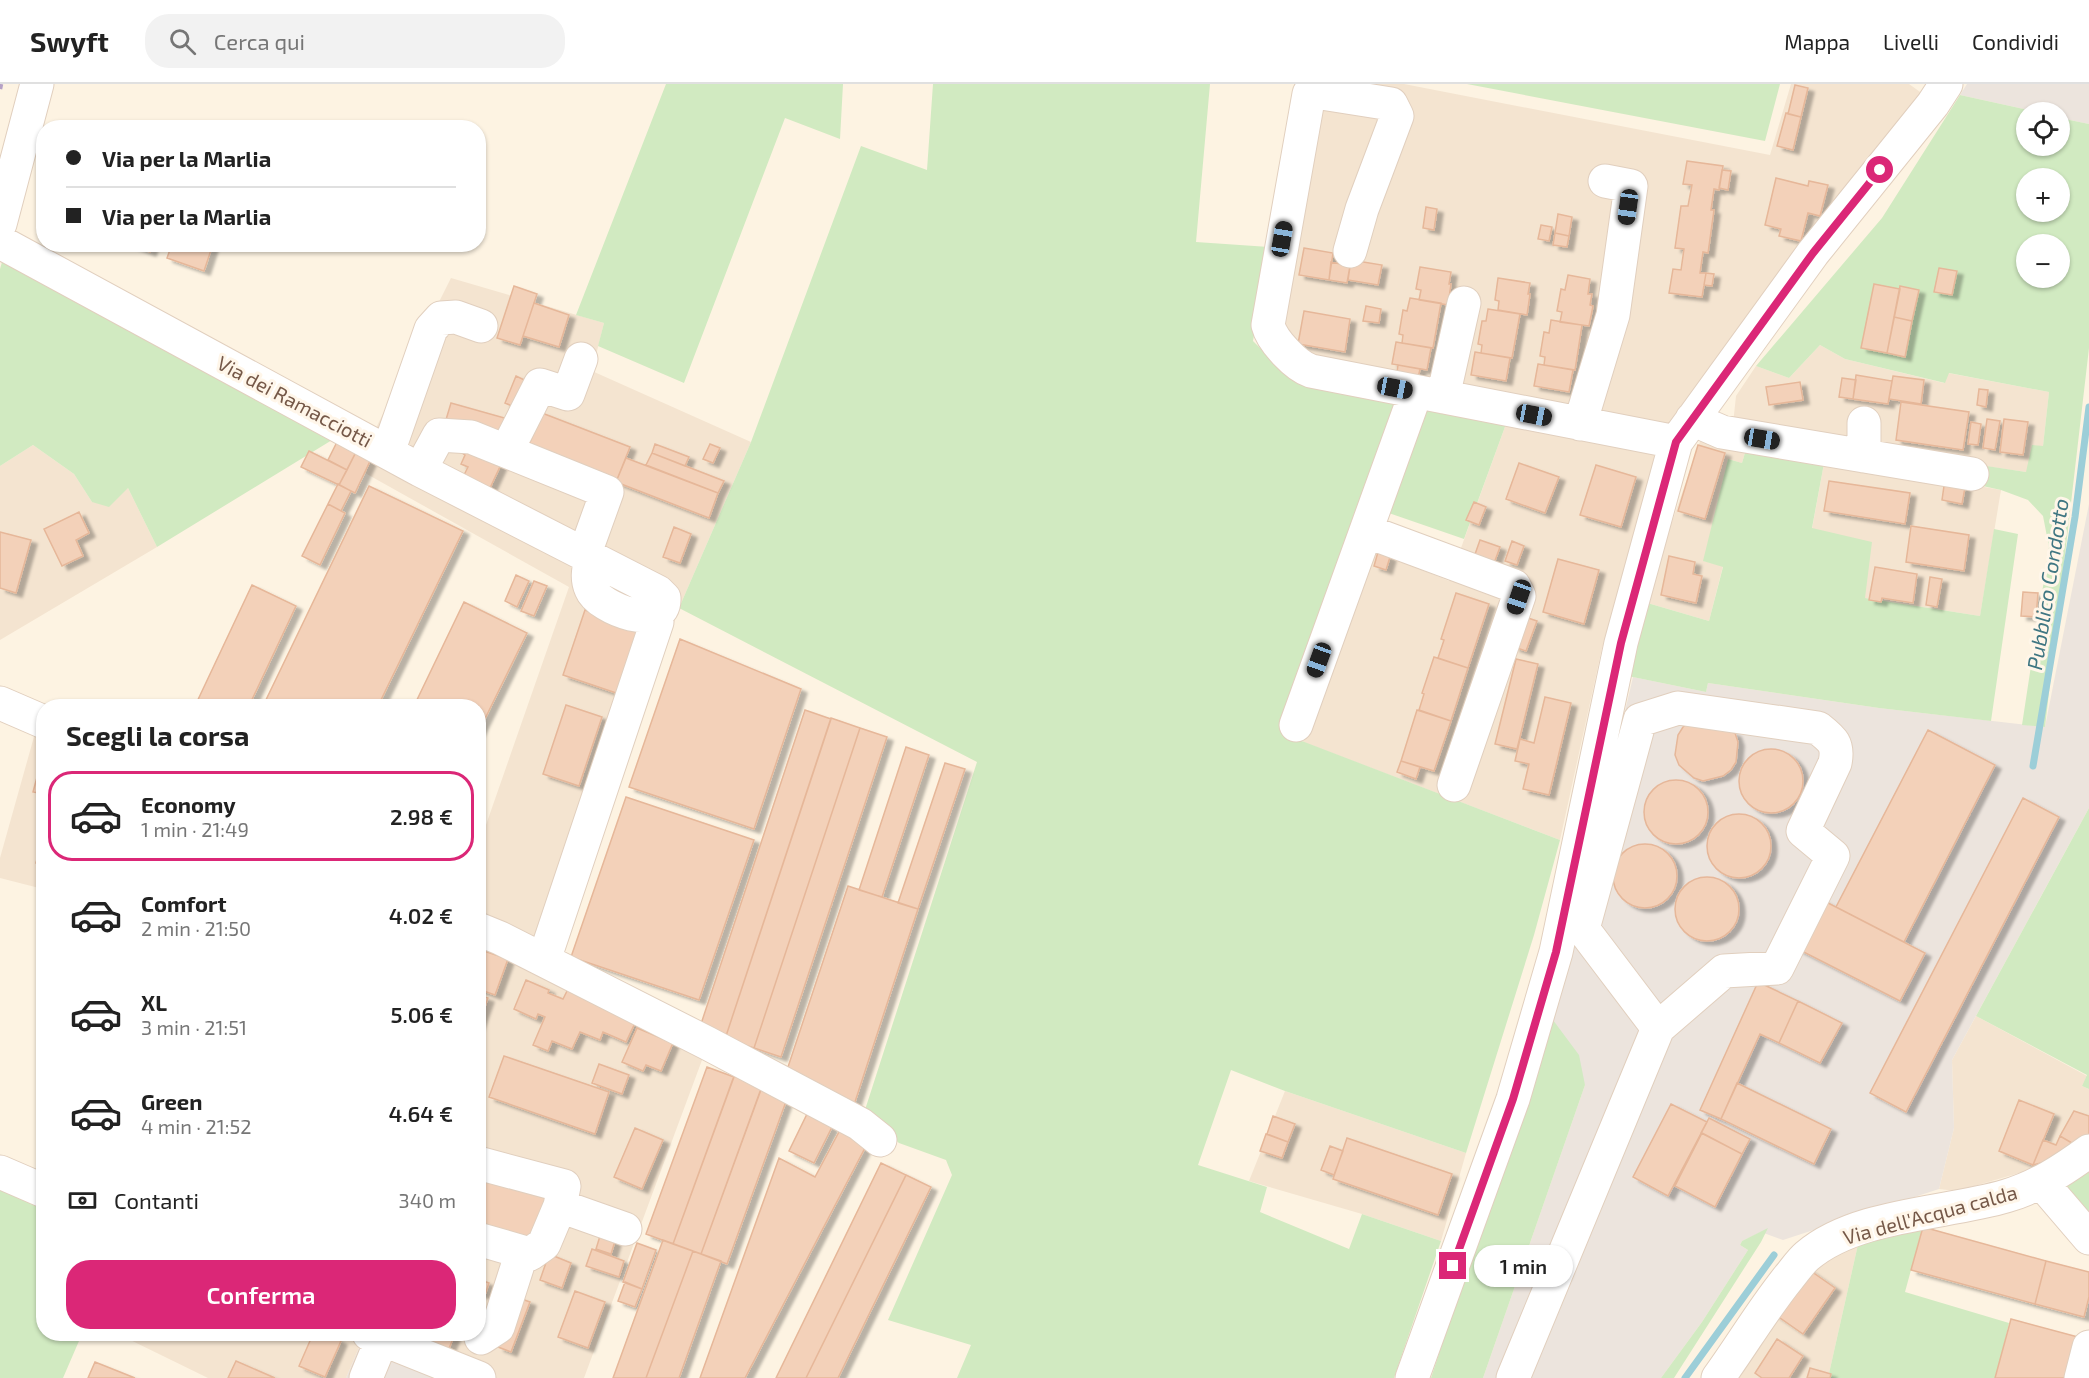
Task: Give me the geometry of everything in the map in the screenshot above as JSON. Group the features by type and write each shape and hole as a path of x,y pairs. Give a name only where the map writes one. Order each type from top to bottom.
{"street":[{"path":"0,224 37,84"},
{"path":"1412,1378 1513,1099 1556,952 1621,643 1684,431 1813,253 1933,104 1946,84"},
{"path":"1350,251 1362,209 1397,116 1391,104 1315,92 1310,89 1268,325 1270,333 1300,368 1580,424 1722,432 1972,474"},
{"path":"1580,424 1613,315 1631,186 1605,181"},
{"name":"Via dei Ramacciotti","path":"0,242 420,470 588,555"},
{"path":"1296,725 1366,531 1430,394 1464,303"},
{"path":"388,452 431,329 441,318 456,318 481,326"},
{"path":"507,450 540,385 568,394 581,359"},
{"path":"1863,423 1863,456"},
{"path":"420,470 439,435 471,437 607,492 588,555 591,590 600,602 630,614 657,614 657,622 544,960"},
{"path":"1366,531 1514,586 1519,597 1454,784"},
{"path":"0,702 36,718"},
{"path":"1513,1378 1658,1028 1724,971 1777,968 1833,856 1803,831 1835,764 1838,752 1832,739 1818,728 1678,708 1640,720 1583,928 1658,1028"},
{"path":"486,933 707,1043 860,1124 880,1140"},
{"name":"Via dell'Acqua calda","path":"1718,1378 1778,1290 1806,1257 1826,1244 1851,1231 1879,1223 2005,1197 2042,1183 2089,1151"},
{"path":"486,1165 564,1186 560,1206 544,1244 531,1254 486,1241"},
{"path":"0,1172 36,1188"},
{"path":"2042,1183 2089,1238"},
{"path":"560,1206 625,1229"},
{"path":"486,1331 498,1327 522,1252"},
{"path":"366,1378 375,1341"},
{"path":"388,1341 465,1372"},
{"path":"465,1372 477,1341"},
{"path":"2081,1378 2089,1347"},
{"path":"411,1378 465,1372"}],"shaded area":[{"path":"1315,84 1404,84 1770,155 1791,84 1909,84 1923,94 1674,432 1299,365 1272,330"},
{"path":"1967,84 2089,84 2089,124 2070,120 2070,102 2016,102 2016,107 1960,95"},
{"path":"451,278 604,323 592,371 751,442 679,608 558,961 705,1052 584,1378 445,1378 361,1343 346,1378 208,1378 132,1341 486,1341 486,825 569,587 356,468"},
{"path":"1820,345 1845,359 1944,383 1948,373 2049,392 2043,446 2026,472 1805,440 1733,424 1736,396 1756,366 1789,378"},
{"path":"1506,424 1665,453 1602,648 1560,840 1303,742 1371,557 1376,551 1449,581"},
{"path":"1703,433 1747,446 1742,463 1728,459 1704,561 1723,566 1709,621 1644,602"},
{"path":"33,445 74,474 92,502 128,488 157,547 0,640 0,466"},
{"path":"1825,458 2001,490 1980,616 1865,598 1812,529"},
{"path":"2089,504 2089,808 1952,1060 1954,1128 1939,1189 1783,1240 1761,1232 1742,1241 1740,1245 1748,1250 1702,1322 1661,1378 1483,1378 1585,1085 1550,1016 1565,967 1633,677 1706,692 1708,683 1879,708 2045,727"},
{"path":"36,730 36,887 0,878 0,858"},
{"path":"1976,1016 2087,1076 2082,1086 2089,1089 2089,1138 2040,1167 1957,1191 1939,1189 1954,1128 1952,1060"},
{"path":"1285,1091 1466,1153 1441,1241 1362,1214 1249,1181"},
{"path":"1859,1240 1828,1378 1728,1378 1813,1266"},
{"path":"361,1343 445,1378 346,1378"}],"green space":[{"path":"666,84 843,84 840,139 785,118 684,383 598,346 604,323 576,315"},
{"path":"933,84 1210,84 1196,242 1269,247 1253,341 1279,367 1398,396 1281,733 1560,840 1534,935 1466,1153 1285,1091 1231,1070 1198,1165 1267,1187 1260,1212 1349,1249 1362,1214 1441,1241 1394,1378 957,1378 971,1345 888,1320 952,1175 946,1160 899,1143 864,1113 977,762 679,608 751,442 861,146 927,170"},
{"path":"1467,84 1780,84 1765,141"},
{"path":"1960,95 2016,107 2016,156 2070,156 2070,120 2089,124 2089,348 2045,727 2022,725 2049,547 2043,516 2028,500 2001,490 1978,485 1980,465 2026,472 2032,445 2043,446 2049,392 1949,373 1945,383 1845,359 1820,345 1789,378 1756,366 1882,218"},
{"path":"2,262 17,262 337,437 157,547 128,488 109,507 92,502 74,474 33,445 0,466 0,269"},
{"path":"1427,406 1506,424 1464,539 1383,511"},
{"path":"1747,446 1825,458 1812,528 1872,542 1865,598 1980,616 1994,529 2018,534 1991,721 1879,708 1708,683 1706,692 1623,675 1644,602 1709,621 1723,567 1703,561 1728,459 1742,463"},
{"path":"2089,808 2089,1089 2082,1086 2087,1075 1976,1016"},
{"path":"1550,1016 1579,1055 1585,1085 1483,1378 1431,1378"},
{"path":"2089,1168 2089,1219 2065,1185"},
{"path":"0,1183 36,1199 36,1341 79,1341 63,1378 0,1378"},
{"path":"1924,1222 1905,1292 2009,1323 1996,1378 1828,1378 1859,1240"},
{"path":"1768,1228 1674,1378 1661,1378 1702,1322 1748,1250 1740,1245 1742,1241"}],"building":[{"path":"1795,85 1808,88 1801,117 1788,114"},
{"path":"1786,113 1801,117 1793,150 1777,146"},
{"path":"1687,161 1723,166 1719,190 1714,189 1711,210 1714,210 1708,253 1703,252 1700,273 1706,273 1702,297 1669,293 1673,269 1681,270 1684,249 1675,248 1681,206 1688,206 1692,185 1683,184"},
{"path":"1722,170 1731,171 1728,190 1719,188"},
{"path":"1776,178 1808,186 1809,181 1828,185 1820,216 1808,213 1801,241 1779,236 1781,229 1765,225"},
{"path":"1426,207 1437,209 1434,230 1423,228"},
{"path":"1558,214 1572,217 1569,236 1555,233"},
{"path":"1541,225 1552,227 1549,241 1538,239"},
{"path":"1555,233 1569,236 1567,247 1553,245"},
{"path":"1304,248 1333,253 1329,280 1299,275"},
{"path":"169,252 210,252 204,271 167,258"},
{"path":"1351,260 1382,265 1378,285 1348,280"},
{"path":"1331,262 1350,266 1347,283 1329,280"},
{"path":"1420,267 1451,272 1448,305 1419,300 1421,290 1416,289"},
{"path":"1939,268 1957,271 1952,295 1934,292"},
{"path":"1706,273 1714,274 1712,286 1704,285"},
{"path":"1568,275 1590,279 1588,294 1592,294 1590,305 1593,306 1589,326 1560,322 1562,312 1557,311 1561,289 1565,290"},
{"path":"1498,278 1530,283 1527,315 1498,310 1499,301 1495,300"},
{"path":"1874,284 1900,289 1887,353 1861,348"},
{"path":"514,286 537,294 520,345 497,338"},
{"path":"1900,286 1919,290 1912,321 1894,317"},
{"path":"1410,298 1441,303 1433,348 1402,343 1403,335 1399,334 1403,310 1407,311"},
{"path":"534,303 569,315 559,347 523,336"},
{"path":"1366,306 1381,309 1379,323 1363,321"},
{"path":"1488,309 1520,314 1512,358 1481,353 1482,345 1478,344 1482,321 1486,321"},
{"path":"1304,311 1350,319 1345,352 1298,344"},
{"path":"1894,317 1912,321 1905,357 1887,353"},
{"path":"1551,320 1582,325 1575,370 1544,365 1545,357 1540,356 1544,332 1549,333"},
{"path":"1396,342 1431,348 1427,370 1392,364"},
{"path":"1475,352 1510,358 1506,381 1471,375"},
{"path":"1538,364 1573,370 1569,392 1534,386"},
{"path":"1398,365 1420,369 1417,383 1396,380"},
{"path":"1856,375 1892,381 1888,404 1853,399"},
{"path":"516,376 531,383 519,409 505,403"},
{"path":"1893,376 1924,380 1921,404 1889,399"},
{"path":"1842,378 1856,380 1853,399 1839,397"},
{"path":"1800,382 1803,400 1769,405 1766,387"},
{"path":"1979,389 1988,390 1986,407 1977,405"},
{"path":"1901,402 1969,412 1963,450 1896,440"},
{"path":"451,403 508,419 502,440 445,423"},
{"path":"542,413 630,447 616,482 528,447"},
{"path":"1987,419 2000,421 1995,450 1983,448"},
{"path":"2004,419 2028,422 2023,455 2000,452"},
{"path":"1971,422 1981,424 1978,445 1968,444"},
{"path":"337,442 356,452 347,470 328,460"},
{"path":"467,442 504,458 490,488 463,477 468,467 461,464 465,455 462,453"},
{"path":"655,444 689,457 685,466 652,453"},
{"path":"710,444 720,448 713,463 703,459"},
{"path":"1698,445 1725,453 1705,519 1678,511"},
{"path":"309,451 347,470 339,485 301,467"},
{"path":"356,452 371,459 355,493 339,485"},
{"path":"652,453 724,481 718,493 646,465"},
{"path":"626,458 718,493 709,518 616,482"},
{"path":"1519,463 1559,477 1545,513 1506,499"},
{"path":"1596,465 1636,477 1621,527 1580,515"},
{"path":"1945,479 1966,482 1962,504 1942,500"},
{"path":"1829,481 1910,493 1905,524 1824,511"},
{"path":"338,484 351,491 341,511 328,504"},
{"path":"369,486 463,531 381,699 266,699"},
{"path":"1474,502 1486,507 1479,525 1466,520"},
{"path":"328,504 345,513 320,565 302,556"},
{"path":"79,512 89,533 76,540 83,556 62,566 44,529"},
{"path":"1911,526 1969,535 1964,571 1906,562"},
{"path":"674,527 691,534 680,563 663,557"},
{"path":"0,532 31,540 16,593 0,588"},
{"path":"1480,540 1500,547 1493,566 1473,560"},
{"path":"1512,541 1524,546 1517,565 1505,561"},
{"path":"1378,552 1390,557 1386,570 1374,566"},
{"path":"1669,556 1695,562 1693,574 1702,576 1696,603 1661,595"},
{"path":"1558,559 1599,570 1584,624 1543,612"},
{"path":"1875,567 1917,574 1913,603 1882,598 1881,602 1869,600"},
{"path":"516,575 529,581 517,607 505,601"},
{"path":"1930,577 1942,579 1937,607 1926,605"},
{"path":"534,581 547,586 534,616 521,611"},
{"path":"252,585 296,606 252,699 198,699"},
{"path":"2023,592 2038,593 2036,617 2021,616"},
{"path":"1456,593 1489,604 1468,668 1438,658 1444,640 1441,639"},
{"path":"464,602 527,633 486,717 486,699 417,699"},
{"path":"585,610 653,633 631,698 563,675"},
{"path":"1525,617 1537,621 1526,651 1514,647"},
{"path":"680,639 801,689 754,829 629,787"},
{"path":"1434,657 1468,668 1451,721 1419,710"},
{"path":"1516,659 1538,664 1517,749 1495,744"},
{"path":"1545,697 1571,703 1549,795 1523,789 1529,764 1515,761 1520,739 1534,743"},
{"path":"566,705 602,717 579,786 543,774"},
{"path":"805,710 831,719 725,1039 699,1030"},
{"path":"1417,710 1451,721 1434,771 1401,761"},
{"path":"831,718 860,728 754,1048 725,1039"},
{"path":"1691,721 1735,733 1738,742 1736,762 1723,776 1703,781 1694,778 1679,765 1675,755 1678,735"},
{"path":"860,728 887,737 781,1057 754,1048"},
{"path":"1928,730 1995,765 1904,942 1836,907"},
{"path":"906,747 929,755 882,897 859,890"},
{"path":"1771,749 1794,758 1803,781 1794,804 1771,813 1748,804 1739,781 1748,758"},
{"path":"1401,761 1420,767 1416,779 1397,772"},
{"path":"945,763 965,769 918,909 898,903"},
{"path":"1676,780 1694,785 1699,789 1703,794 1708,812 1703,830 1699,835 1694,839 1676,844 1658,839 1653,835 1649,830 1644,812 1649,794 1653,789 1658,785"},
{"path":"626,797 754,840 699,1000 571,957"},
{"path":"2023,798 2059,817 1906,1112 1870,1093"},
{"path":"1739,814 1757,819 1762,823 1766,828 1771,846 1766,864 1762,869 1757,873 1739,878 1721,873 1716,869 1712,864 1707,846 1712,828 1716,823 1721,819"},
{"path":"1645,844 1663,850 1671,858 1677,876 1671,894 1663,902 1645,908 1627,902 1619,894 1613,876 1619,858 1627,850"},
{"path":"1707,877 1725,882 1730,886 1734,891 1739,909 1734,927 1730,932 1725,936 1707,941 1689,936 1684,932 1680,927 1675,909 1680,891 1684,886 1689,882"},
{"path":"848,886 918,909 853,1108 785,1076"},
{"path":"1803,890 1925,953 1900,1001 1778,939"},
{"path":"486,952 508,959 495,995 486,992"},
{"path":"526,980 563,999 568,989 635,1023 626,1042 603,1032 600,1040 580,1032 572,1049 552,1041 548,1051 533,1045 545,1017 538,1014 536,1019 514,1009"},
{"path":"1758,982 1798,1001 1779,1043 1760,1034 1721,1119 1700,1110"},
{"path":"1798,1001 1842,1023 1820,1063 1779,1043"},
{"path":"637,1028 673,1043 661,1071 646,1065 643,1071 622,1062"},
{"path":"504,1056 609,1092 595,1134 489,1097"},
{"path":"599,1064 629,1075 622,1094 592,1083"},
{"path":"707,1067 734,1077 673,1244 646,1234"},
{"path":"734,1076 762,1086 701,1254 673,1244"},
{"path":"1737,1083 1831,1129 1814,1164 1721,1119"},
{"path":"762,1087 788,1096 727,1264 701,1254"},
{"path":"2019,1100 2054,1114 2033,1165 1999,1151"},
{"path":"1671,1104 1707,1122 1668,1196 1633,1177"},
{"path":"2074,1111 2089,1116 2089,1136 2077,1146 2060,1136"},
{"path":"807,1114 832,1127 814,1163 789,1151"},
{"path":"1273,1116 1295,1124 1288,1142 1267,1134"},
{"path":"1709,1118 1750,1139 1742,1154 1701,1133"},
{"path":"635,1128 663,1140 642,1189 614,1177"},
{"path":"840,1130 867,1144 745,1378 700,1378 779,1158 815,1177"},
{"path":"1702,1133 1742,1154 1715,1207 1675,1186"},
{"path":"1266,1134 1288,1142 1282,1158 1260,1151"},
{"path":"2060,1136 2077,1146 2053,1160 2033,1165 2043,1140 2056,1145"},
{"path":"1347,1138 1452,1174 1438,1215 1333,1179"},
{"path":"1330,1146 1343,1151 1334,1175 1321,1170"},
{"path":"881,1163 906,1175 806,1378 776,1378"},
{"path":"906,1175 931,1187 838,1378 806,1378"},
{"path":"486,1180 548,1199 534,1241 486,1226"},
{"path":"1923,1227 2046,1261 2035,1304 1911,1270"},
{"path":"600,1236 615,1241 611,1254 596,1249"},
{"path":"663,1240 693,1251 646,1378 613,1378"},
{"path":"637,1243 656,1250 642,1289 623,1282"},
{"path":"592,1249 624,1261 619,1277 586,1266"},
{"path":"693,1251 721,1261 679,1378 646,1378"},
{"path":"549,1254 571,1263 562,1288 540,1280"},
{"path":"2046,1261 2089,1272 2089,1297 2084,1317 2035,1304"},
{"path":"1805,1267 1835,1288 1803,1334 1773,1313"},
{"path":"625,1282 642,1289 635,1307 618,1301"},
{"path":"575,1291 605,1302 588,1348 558,1337"},
{"path":"516,1297 530,1302 511,1352 498,1347"},
{"path":"2011,1319 2078,1337 2067,1378 1995,1378"},
{"path":"1777,1339 1803,1356 1789,1378 1762,1378 1755,1373"},
{"path":"310,1341 341,1341 325,1377 299,1366"},
{"path":"418,1341 452,1341 447,1353"},
{"path":"236,1361 275,1378 228,1378"},
{"path":"95,1362 135,1378 88,1378"},
{"path":"1810,1368 1831,1374 1830,1378 1807,1378"}],"waterway":[{"name":"Pubblico Condotto","path":"2033,766 2075,517 2089,407"},
{"name":"Pubblico Condotto","path":"1685,1378 1774,1255"}],"railway":[{"path":"0,89 1,84"}],"route":[{"path":"1453,1266 1513,1099 1556,952 1621,643 1676,442 1813,253 1880,170"}]}
